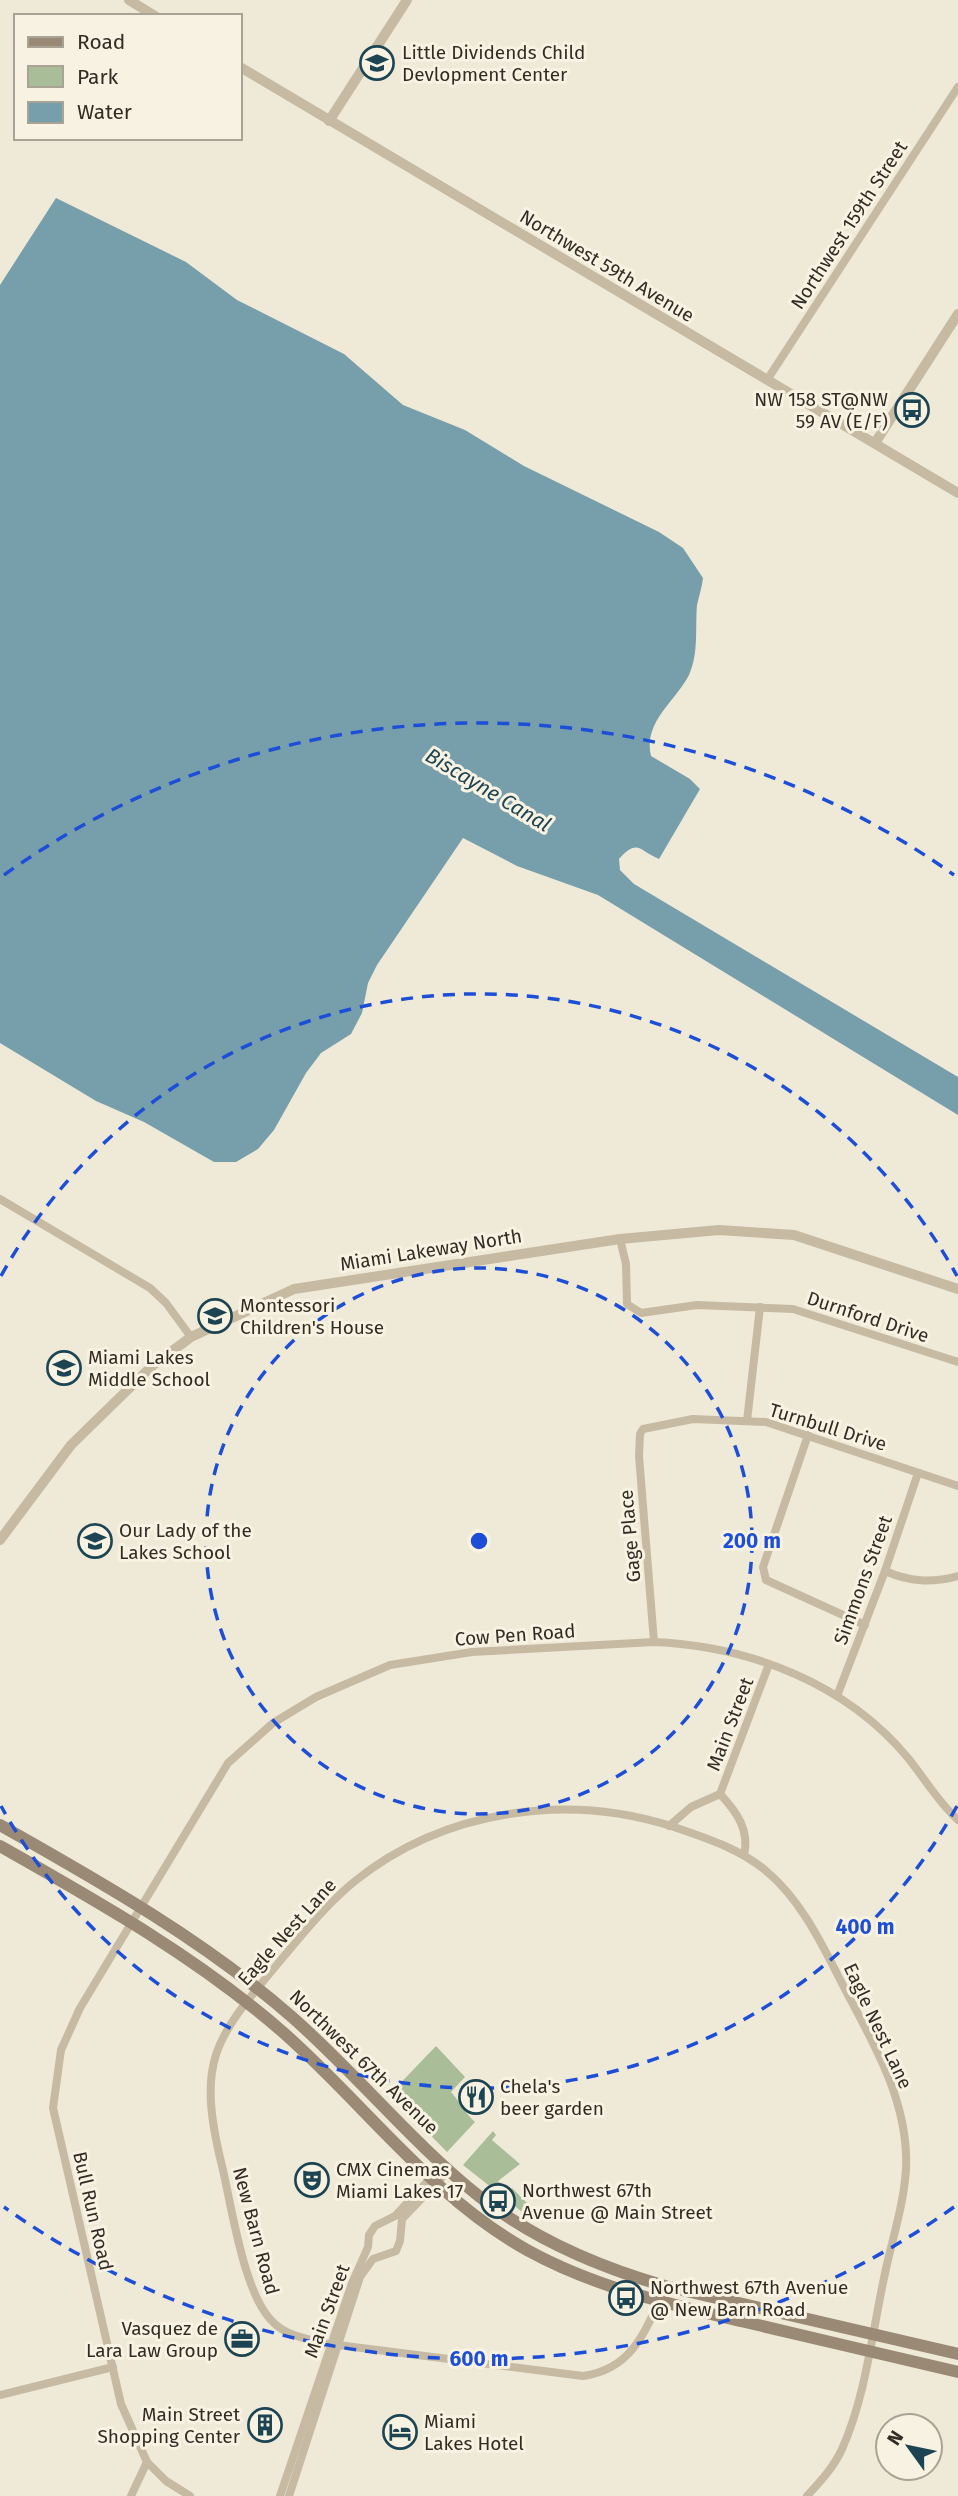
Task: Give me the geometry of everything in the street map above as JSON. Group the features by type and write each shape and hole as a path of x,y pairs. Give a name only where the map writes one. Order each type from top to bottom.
{"main road":[{"name":"Northwest 67th Avenue","path":"0,1825 138,1908 257,1988 338,2060 446,2167 500,2212 566,2250 628,2276 665,2286 958,2354"},
{"name":"Northwest 67th Avenue","path":"0,1846 129,1922 246,2001 320,2067 434,2179 489,2225 534,2253 606,2287 659,2302 958,2372"}],"street":[{"path":"129,0 152,14"},
{"path":"329,121 407,0"},
{"name":"Northwest 59th Avenue","path":"242,68 958,493"},
{"name":"Northwest 159th Street","path":"767,380 958,87"},
{"path":"875,443 958,314"},
{"path":"0,1199 150,1288 166,1303 191,1337"},
{"name":"Miami Lakeway North","path":"0,1540 71,1445 152,1366 191,1337 294,1289 620,1239 719,1230 794,1235 958,1289"},
{"name":"Durnford Drive","path":"620,1239 626,1264 626,1304 632,1310 641,1312 697,1305 793,1309 958,1362"},
{"path":"747,1421 760,1307"},
{"name":"Turnbull Drive","path":"643,1429 693,1419 766,1422 958,1486"},
{"name":"Gage Place","path":"643,1429 640,1434 639,1456 654,1642"},
{"path":"808,1435 763,1567 766,1580 865,1625"},
{"name":"Simmons Street","path":"836,1696 885,1571 918,1473"},
{"path":"885,1571 910,1582 958,1576"},
{"name":"Cow Pen Road","path":"129,1922 228,1763 273,1723 316,1697 390,1665 472,1652 654,1642 730,1651 769,1664 810,1679 836,1696 907,1757 937,1798 958,1820"},
{"name":"Main Street","path":"669,1826 691,1807 720,1794 769,1664"},
{"name":"Main Street","path":"720,1794 735,1810 748,1840 744,1855"},
{"name":"Eagle Nest Lane","path":"246,2001 321,1912 351,1885 404,1848 475,1821 544,1809 610,1811 669,1826 744,1855 784,1887 815,1932 892,2085 903,2126 906,2166 900,2216 868,2351"},
{"name":"Bull Run Road","path":"129,1922 61,2050 53,2108 121,2404 148,2462 166,2480 190,2496"},
{"name":"New Barn Road","path":"246,2001 219,2045 210,2074 209,2100 247,2272 261,2307 272,2322 287,2333 335,2344 583,2376 607,2370 629,2356 644,2336 665,2286"},
{"name":"Main Street","path":"289,2496 371,2230 395,2216 446,2167"},
{"name":"Main Street","path":"280,2496 360,2277 373,2259 396,2250 400,2241 402,2219 434,2179"},
{"path":"807,2496 841,2451 855,2411 868,2351"},
{"path":"0,2395 113,2367"},
{"path":"131,2496 148,2462"}],"green space":[{"path":"436,2046 465,2077 451,2092 475,2122 447,2152 390,2094"},
{"path":"493,2131 496,2135 492,2140 520,2164 498,2181 509,2190 512,2188 532,2208 526,2215 463,2165"}],"water":[{"name":"Biscayne Canal","path":"56,198 186,262 237,300 344,354 403,405 465,430 524,466 659,532 683,548 703,578 697,605 694,658 689,675 656,723 650,744 651,756 690,779 700,789 659,859 639,848 630,849 619,859 620,870 634,884 958,1077 958,1115 598,895 517,866 463,838 377,965 368,983 362,1013 351,1034 321,1053 306,1073 274,1130 258,1149 236,1162 214,1162 144,1122 96,1101 0,1043 0,285"}],"place":[{"name":"Little Dividends Child Devlopment Center","path":"377,63"},
{"name":"NW 158 ST@NW 59 AV (E/F)","path":"912,410"},
{"name":"Montessori Children's House","path":"215,1316"},
{"name":"Miami Lakes Middle School","path":"64,1368"},
{"name":"Our Lady of the Lakes School","path":"95,1541"},
{"name":"Chela's beer garden","path":"476,2097"},
{"name":"CMX Cinemas Miami Lakes 17","path":"312,2180"},
{"name":"Northwest 67th Avenue @ Main Street","path":"498,2201"},
{"name":"Northwest 67th Avenue @ New Barn Road","path":"626,2298"},
{"name":"Vasquez de Lara Law Group","path":"242,2339"},
{"name":"Main Street Shopping Center","path":"265,2425"},
{"name":"Miami Lakes Hotel","path":"400,2432"}]}
